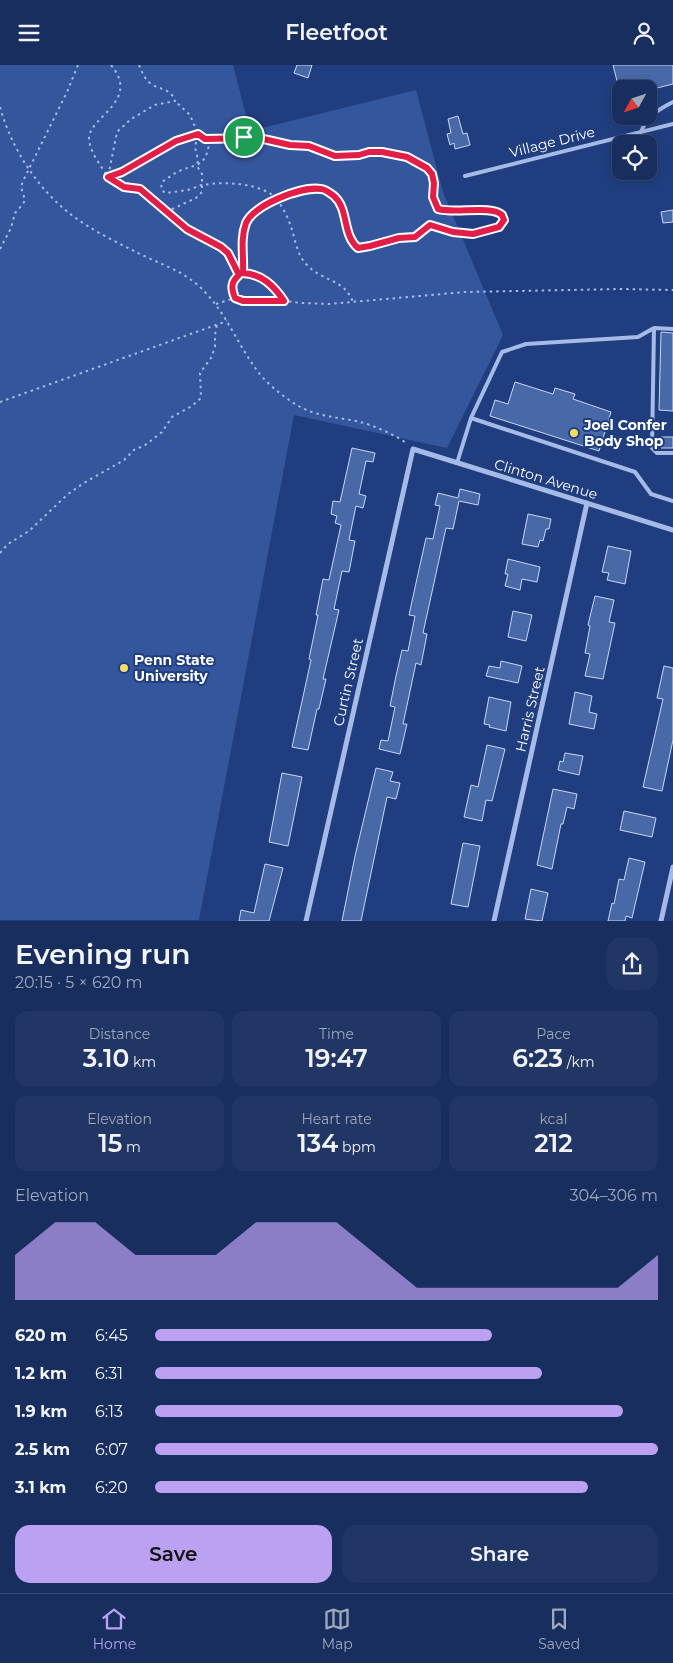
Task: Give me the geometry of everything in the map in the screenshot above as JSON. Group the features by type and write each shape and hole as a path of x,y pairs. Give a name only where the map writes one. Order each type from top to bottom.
{"street":[{"name":"Clinton Avenue","path":"413,449 673,530"},
{"name":"Curtin Street","path":"306,921 413,449"},
{"name":"Harris Street","path":"494,921 587,503"},
{"path":"661,921 673,867"}],"lane":[{"path":"641,132 644,124 650,117 673,102"},
{"name":"Village Drive","path":"465,176 673,124"},
{"path":"654,328 652,448 657,453 673,453"},
{"path":"456,463 471,419 502,352 526,344 638,337 654,328 673,329"},
{"path":"471,419 634,472 651,495 673,501"}],"path":[{"path":"0,249 11,228 15,213 23,205 24,200 21,187 78,65"},
{"path":"110,65 119,80 118,97 113,107 90,134 91,148 108,177 124,187 140,189 187,229 225,250 239,275"},
{"path":"139,65 144,77 151,84 173,95 175,101 190,115 198,134 209,145 206,156 197,166 171,175 162,182 161,189 165,193 219,183 258,188 272,193 290,224 298,252 303,261 312,270 344,286 350,293 353,302"},
{"path":"108,177 117,132 131,119 154,105 175,101"},
{"path":"0,107 7,127 29,169 51,197 88,226 190,279 203,290 227,321 257,370 279,392 304,409 318,414 369,425 395,437 413,449"},
{"path":"108,177 176,141 198,134"},
{"path":"166,213 202,192 200,185 202,173 197,166 198,160 195,147 198,134"},
{"path":"205,139 259,138 290,145 309,146 335,156 382,152 407,157 427,168 432,174 434,183 433,197 438,209 456,212 494,211 502,215 504,220 499,227 473,234 453,232 430,225 415,237 399,238 358,248 352,241 339,202 329,192 322,189 307,189 277,199 256,212 248,221 243,233 243,273"},
{"path":"235,298 231,289 233,281 243,273 257,275 268,281 278,291 284,301"},
{"path":"216,305 235,298 243,301 329,304 465,292 620,289 673,290"},
{"path":"0,402 227,321"},
{"path":"0,553 8,544 29,531 68,494 124,460 135,449 144,446 162,431 172,417 192,406 200,398 200,373 211,357 215,347 217,325"}],"shaded area":[{"path":"0,65 233,65 250,131 416,90 443,192 503,335 447,448 294,415 199,920 0,920"}],"building":[{"path":"297,65 312,65 308,78 294,73"},
{"path":"613,65 673,65 673,84 658,88 658,80 617,80"},
{"path":"458,116 463,134 467,133 470,145 455,149 454,143 450,145 447,134 451,133 448,119"},
{"path":"673,210 673,222 663,223 661,212"},
{"path":"661,332 673,333 673,411 659,410"},
{"name":"Joel Confer Body Shop","path":"515,382 553,394 555,388 575,394 573,399 611,412 599,451 490,416 495,400 508,404"},
{"path":"661,437 673,437 673,448 661,448"},
{"path":"352,448 375,453 373,462 366,461 359,494 366,496 363,508 356,506 349,540 355,541 349,572 342,571 334,609 339,610 323,679 326,679 308,750 292,747 311,660 309,659 323,579 329,580 341,525 335,523 337,516 331,514 333,501 340,502"},
{"path":"460,489 480,494 478,505 459,501 453,529 446,528 423,633 427,634 421,665 416,663 403,724 407,724 400,754 379,749 381,740 388,741 395,707 390,706 396,676 402,650 408,651 415,616 409,615 426,538 433,539 440,506 435,505 438,493 458,498"},
{"path":"528,514 551,519 549,529 546,529 543,541 540,540 538,547 522,544"},
{"path":"608,546 631,551 625,584 607,580 609,573 602,572"},
{"path":"508,559 540,567 537,582 522,579 520,590 505,586 508,574 505,574"},
{"path":"595,596 614,600 609,622 615,623 603,679 585,676 590,654 585,653 590,626 588,625"},
{"path":"513,611 532,615 526,641 508,637"},
{"path":"501,661 522,666 518,683 486,676 489,666 500,668"},
{"path":"664,666 673,668 673,740 662,791 643,787 663,699 657,698"},
{"path":"575,692 592,696 589,712 597,714 594,729 569,724"},
{"path":"489,697 511,702 506,731 484,724"},
{"path":"487,745 505,749 492,801 486,800 482,821 464,817 471,785 478,787"},
{"path":"565,753 583,756 579,775 558,770 560,761 563,762"},
{"path":"376,768 393,772 390,781 400,783 396,799 387,797 361,921 342,921 355,856"},
{"path":"282,773 302,777 288,846 269,842"},
{"path":"553,789 577,794 574,809 567,807 563,824 561,824 552,869 537,865"},
{"path":"624,811 656,818 652,837 620,830"},
{"path":"463,843 480,846 468,907 451,904"},
{"path":"629,858 645,862 632,918 626,916 625,921 608,921 619,879 624,880"},
{"path":"265,864 283,868 269,921 239,921 241,910 254,913"},
{"path":"531,889 548,893 542,921 525,919"}],"place":[{"name":"Joel Confer Body Shop","path":"574,433"},
{"name":"Penn State University","path":"124,668"}],"route":[{"path":"198,134 205,139 244,137 259,138 290,145 309,146 335,156 382,152 407,157 427,168 432,174 434,183 433,197 438,209 456,212 473,210 494,211 502,215 504,220 499,227 473,234 453,232 430,225 415,237 399,238 358,248 352,241 347,229 339,202 329,192 322,189 307,189 286,195 256,212 248,221 242,241 244,256 243,273 257,275 268,281 278,291 284,301 243,301 235,298 231,289 233,281 239,275 225,250 187,229 140,189 124,187 108,177 122,172 176,141 198,134"}]}
